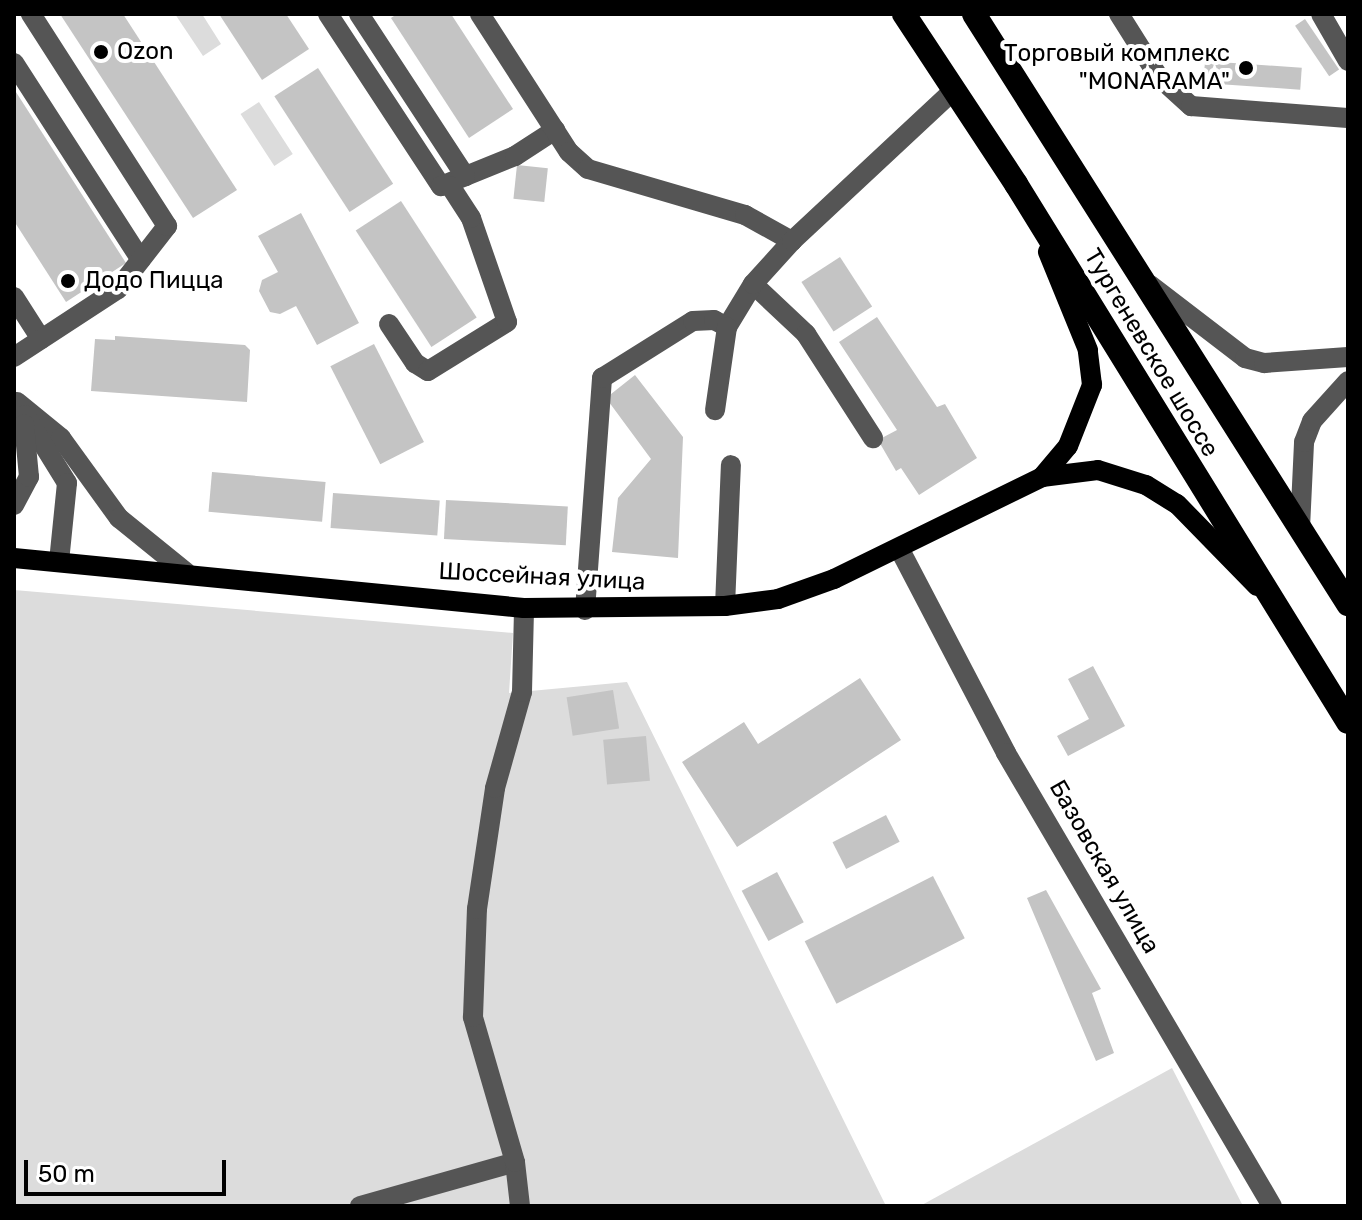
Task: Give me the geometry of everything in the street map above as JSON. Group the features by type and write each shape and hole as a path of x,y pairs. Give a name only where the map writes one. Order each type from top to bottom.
{"highway":[{"name":"Тургеневское шоссе","path":"904,14 1016,184 1268,597 1348,722"},
{"name":"Тургеневское шоссе","path":"974,14 1348,604"}],"main road":[{"path":"1016,184 1073,307 1092,385 1083,419 1068,446 1042,477"},
{"path":"1042,477 1098,470 1146,485 1177,504 1268,597"},
{"name":"Шоссейная улица","path":"14,558 524,608 585,610 725,606 778,599 900,550 1042,477"}],"street":[{"path":"14,357 118,289 166,230 165,221 31,14"},
{"path":"328,14 437,182 457,181 515,156 555,130"},
{"path":"480,14 555,130 588,169 745,215 792,241"},
{"path":"1119,14 1158,76 1191,106 1348,118"},
{"path":"1321,14 1348,61"},
{"path":"369,18 457,181 507,322 428,371 415,363 389,324"},
{"path":"14,63 141,260"},
{"path":"715,410 727,327 753,284 792,241 954,90"},
{"path":"1145,282 1245,358 1264,363 1348,357"},
{"path":"753,284 806,334 873,438"},
{"path":"14,297 41,339"},
{"path":"585,610 602,378 636,352 702,317 727,327"},
{"path":"1300,528 1304,442 1312,421 1348,381"},
{"path":"14,505 29,477 31,458 15,400"},
{"path":"15,400 67,483 59,562"},
{"path":"15,400 61,438 119,518 187,573"},
{"path":"725,606 731,465"},
{"name":"Базовская улица","path":"900,550 1006,753 1272,1206"},
{"path":"520,1206 515,1162 473,1017 477,909 495,788 522,692 524,608"},
{"path":"360,1206 515,1162"}],"shaded area":[{"path":"175,14 202,14 221,44 203,56"},
{"path":"259,102 293,154 274,166 241,114"},
{"path":"14,590 513,633 509,693 627,682 886,1206 14,1206"},
{"path":"1172,1068 1243,1206 920,1206"}],"building":[{"path":"60,14 123,14 237,190 193,218"},
{"path":"219,14 286,14 309,49 262,80"},
{"path":"397,14 451,14 513,109 469,138 391,18"},
{"path":"1305,19 1339,70 1329,76 1295,26"},
{"path":"1205,61 1302,68 1300,90 1203,83"},
{"path":"318,68 393,184 350,212 274,96"},
{"path":"14,89 126,263 66,302 14,221"},
{"path":"517,165 548,168 544,202 513,199"},
{"path":"401,201 477,318 431,347 356,230"},
{"path":"301,213 359,323 317,345 296,306 280,314 270,312 259,291 262,280 278,272 258,236"},
{"path":"840,257 872,306 834,332 801,282"},
{"path":"877,317 937,407 945,404 977,458 919,495 901,468 896,471 878,440 897,430 839,342"},
{"path":"115,336 245,345 250,350 247,402 91,391 95,339 115,340"},
{"path":"374,344 424,442 380,464 330,366"},
{"path":"635,375 683,437 678,558 612,552 618,498 651,459 606,398"},
{"path":"212,472 326,482 322,522 209,512"},
{"path":"333,493 440,500 437,535 331,528"},
{"path":"446,500 568,506 566,545 444,539"},
{"path":"1093,666 1125,726 1068,756 1057,736 1089,719 1068,679"},
{"path":"860,678 901,740 737,847 682,762 744,722 758,744"},
{"path":"613,690 619,729 573,736 567,697"},
{"path":"646,736 650,781 607,785 603,740"},
{"path":"886,815 900,842 846,869 833,842"},
{"path":"777,872 804,922 768,941 742,891"},
{"path":"933,876 965,938 836,1004 805,941"},
{"path":"1046,890 1101,989 1092,993 1114,1053 1096,1061 1027,898"}],"place":[{"name":"Ozon","path":"101,52"},
{"name":"Торговый комплекс \"MONARAMA\"","path":"1246,68"},
{"name":"Додо Пицца","path":"68,281"}]}
